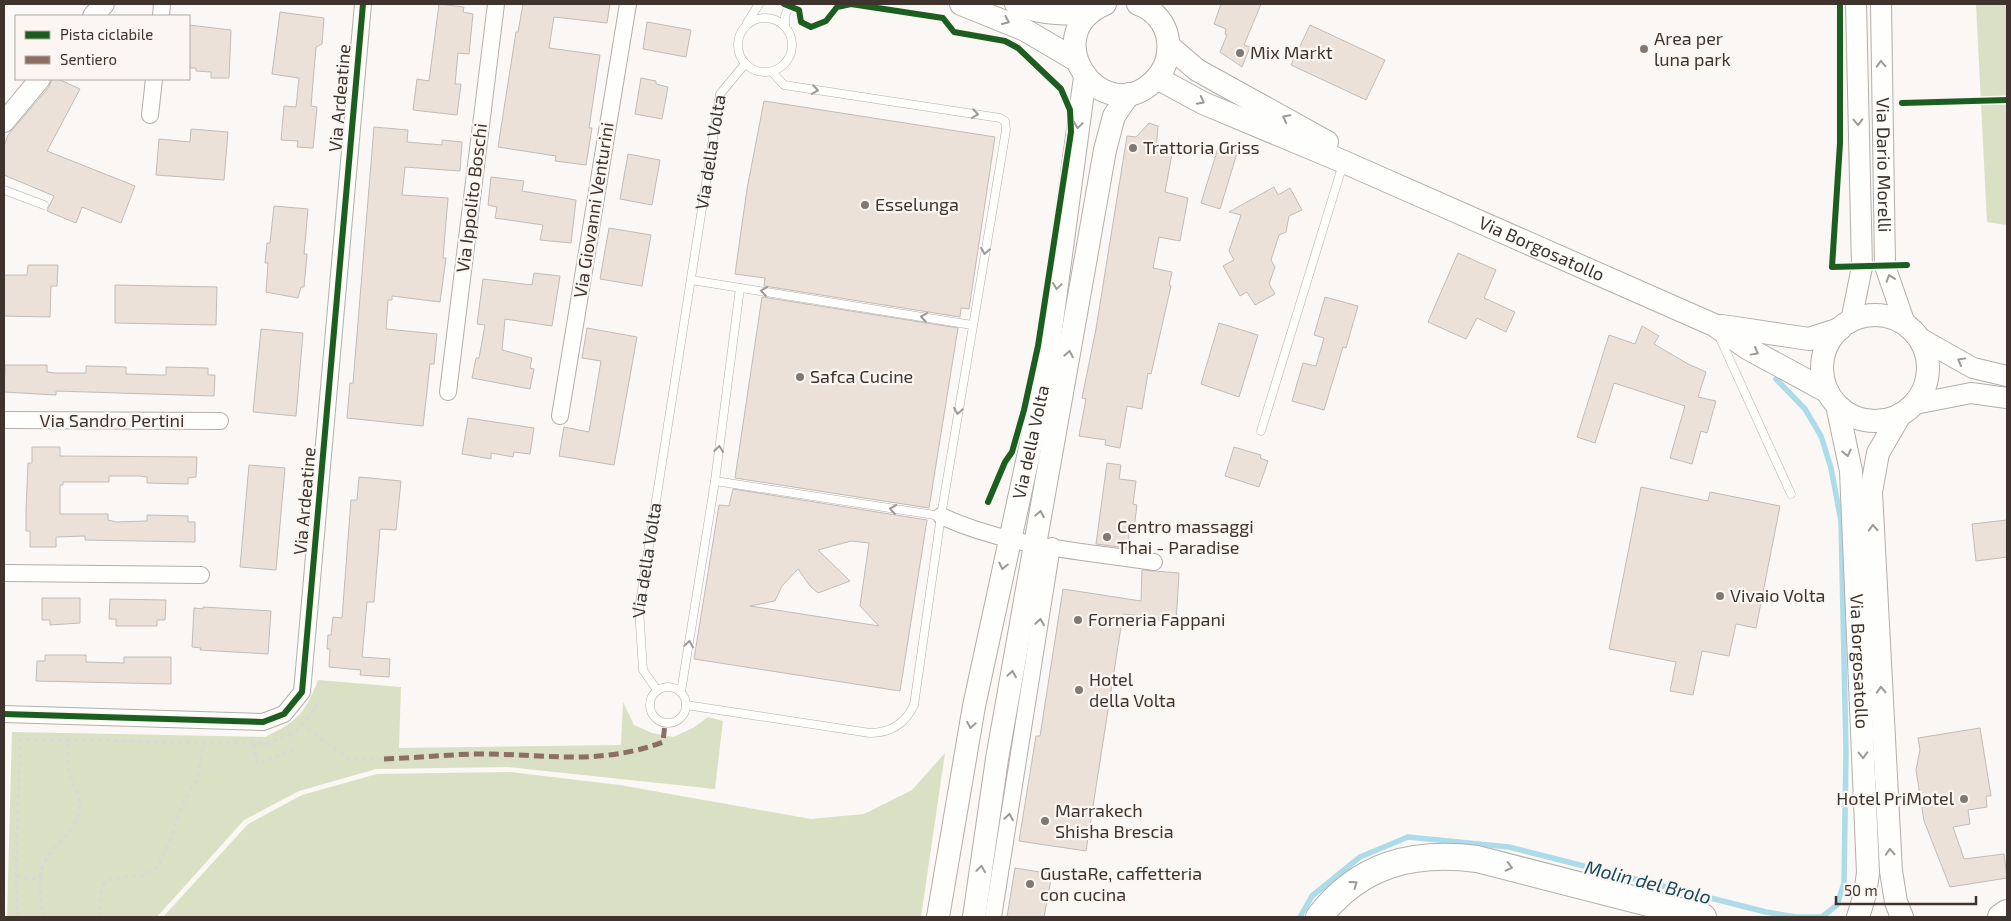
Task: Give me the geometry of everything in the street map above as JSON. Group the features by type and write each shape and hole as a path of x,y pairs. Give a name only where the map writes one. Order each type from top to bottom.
{"highway":[{"path":"1319,917 1330,903 1356,881 1382,867 1404,860 1442,856 1477,859 1703,917"},
{"path":"2000,917 2007,913"}],"main road":[{"path":"961,4 1025,30 1080,68 1105,91 1129,94"},
{"name":"Via della Volta","path":"1016,4 1033,11 1052,14 1098,8"},
{"path":"1138,4 1152,11 1160,12 1168,36 1168,57 1158,78"},
{"name":"Via della Volta","path":"938,917 974,706 1008,540 1043,388 1080,68 1075,49 1079,28 1098,8"},
{"name":"Via Borgosatollo","path":"1169,46 1196,70 1322,138 1370,174"},
{"name":"Via della Volta","path":"974,917 997,759 1043,545 1105,150 1114,116 1129,94 1149,85 1158,78"},
{"name":"Via Borgosatollo","path":"1158,78 1203,102 1714,325 1748,348 1832,398 1851,471 1868,873 1858,917"},
{"path":"1865,316 1893,318 1912,331 1926,353 1928,371 1925,389 1907,410 1884,420 1867,421 1851,416 1832,398 1823,375 1823,358 1829,343 1845,325 1865,316"},
{"name":"Via Borgosatollo","path":"1714,325 1809,339 1845,325"},
{"name":"Via Borgosatollo","path":"1902,917 1896,902 1891,871 1871,492 1878,452 1907,410"}],"street":[{"path":"94,15 104,4"},
{"name":"Via Ardeatine","path":"4,714 263,722 284,714 302,692 363,4"},
{"name":"Via Ippolito Boschi","path":"448,392 496,4"},
{"name":"Via Giovanni Venturini","path":"560,416 628,4"},
{"name":"Via Dario Morelli","path":"1845,325 1862,267 1856,4"},
{"name":"Via Dario Morelli","path":"1881,4 1886,266 1912,331"},
{"path":"4,122 39,80"},
{"path":"150,115 154,80"},
{"path":"1912,331 1973,368 2007,376"},
{"path":"1907,410 1971,393 2007,398"},
{"name":"Via Sandro Pertini","path":"4,420 220,421"},
{"path":"941,516 970,530 1008,540 1154,562"},
{"name":"Via della Volta","path":"993,917 1043,545"},
{"path":"4,573 201,575"}],"lane":[{"path":"744,28 750,23 764,18 779,21 785,26 792,40 791,56 786,63 772,72 761,72 745,64 740,57 738,42 744,28 759,4"},
{"path":"785,26 789,5"},
{"name":"Via della Volta","path":"657,690 643,670 639,609 720,94 745,64"},
{"path":"686,706 870,733 888,731 897,727 904,721 914,705 941,516 1006,130 1005,121 1000,118 784,85 772,72"},
{"path":"1261,431 1344,162"},
{"path":"4,190 44,206"},
{"path":"690,280 972,325"},
{"path":"681,692 670,686 657,690 649,704 653,717 658,721 675,722 682,717 686,706 681,692 715,481 740,288"},
{"path":"1714,325 1791,494"},
{"path":"715,481 941,516"}],"path":[{"path":"789,5 799,10 801,22 811,27 826,21 837,7 862,5 943,18 954,32 996,39"},
{"path":"18,917 16,877 20,739 267,744 295,732 316,708 317,698"},
{"path":"301,724 349,759 384,759"},
{"path":"44,917 40,899 44,862 76,823 80,808 80,797 71,780 67,761 68,740"},
{"path":"99,917 102,886 108,880 123,876 143,876 158,867 185,798 197,780 204,743"},
{"path":"254,744 257,764 293,750"},
{"path":"16,877 42,879"}],"green space":[{"path":"1976,4 2007,4 2007,225 1987,222"},
{"path":"318,680 401,687 399,748 621,745 623,702 634,725 652,733 673,737 693,728 708,717 723,721 715,789 508,767 376,769 299,791 244,820 157,917 7,917 12,732 265,737 293,721 299,715 309,701"},
{"path":"945,753 921,917 163,917 248,824 302,795 377,774 510,772 620,785 811,819 864,814 912,790"}],"building":[{"path":"439,4 464,7 463,12 473,14 469,54 458,53 455,84 461,84 457,115 413,110 417,79 429,81"},
{"path":"523,4 610,4 607,23 554,17 549,48 600,55 589,128 592,128 586,165 555,161 556,156 498,147 516,32 518,32"},
{"path":"1221,4 1261,4 1244,45 1250,47 1242,67 1220,52 1227,35 1225,34 1226,29 1214,24"},
{"path":"280,12 324,18 322,44 316,47 311,106 317,107 313,148 297,147 298,141 281,140 284,106 296,107 299,78 272,74"},
{"path":"647,22 691,30 686,57 643,49"},
{"path":"190,25 231,30 229,78 211,78 211,72 196,71 196,68 190,68"},
{"path":"1310,25 1385,60 1366,100 1291,65"},
{"path":"641,78 656,81 656,84 668,87 662,119 635,114"},
{"path":"52,80 60,80 80,89 47,151 135,186 121,223 82,207 76,223 47,211 54,196 4,175 4,146 8,135 49,87"},
{"name":"Esselunga","path":"764,101 995,137 969,309 961,308 960,317 764,286 765,278 735,274 747,189"},
{"path":"1149,123 1158,126 1156,152 1172,154 1165,192 1188,198 1180,241 1159,237 1153,268 1172,272 1169,285 1171,286 1151,374 1148,373 1142,409 1127,406 1120,448 1105,445 1106,440 1079,436 1086,399 1082,398 1096,329 1127,136 1136,137"},
{"path":"374,127 408,130 407,142 442,145 442,140 462,142 460,171 405,167 402,195 448,198 443,258 446,258 440,302 392,296 392,300 388,300 386,329 437,334 434,364 430,364 423,426 347,418 350,383 353,383"},
{"path":"191,129 228,132 224,180 156,175 159,139 190,142"},
{"path":"1218,148 1237,153 1220,209 1201,203"},
{"path":"628,154 660,160 652,205 620,199"},
{"path":"491,177 524,181 522,191 576,200 571,243 540,240 543,225 495,218 497,207 488,205"},
{"path":"1274,187 1278,195 1290,188 1302,210 1289,216 1286,232 1279,235 1271,260 1275,267 1269,284 1275,294 1255,305 1247,292 1240,296 1223,266 1234,260 1229,251 1241,215 1229,212"},
{"path":"274,206 308,209 304,254 307,254 304,287 301,287 298,298 266,292 268,263 265,263 267,243 270,243"},
{"path":"609,228 651,235 642,286 600,279"},
{"path":"1458,253 1496,270 1484,298 1515,312 1506,332 1477,318 1466,339 1428,322"},
{"path":"28,265 58,265 57,286 51,286 50,317 4,316 4,275 27,275"},
{"path":"534,273 560,276 552,326 505,319 502,350 532,358 530,368 534,369 530,389 472,378 476,358 479,358 485,325 477,324 483,279 532,285"},
{"path":"115,285 217,287 216,325 115,323"},
{"path":"762,297 958,328 929,508 735,478"},
{"path":"1325,297 1358,306 1346,348 1343,347 1324,410 1292,401 1303,363 1316,366 1324,338 1314,335"},
{"path":"1219,323 1258,335 1239,397 1201,384"},
{"path":"1642,326 1659,336 1654,344 1706,372 1698,397 1716,401 1707,433 1701,431 1692,464 1670,458 1685,406 1614,383 1595,443 1577,437 1609,335 1635,344"},
{"path":"587,328 637,337 614,465 559,456 564,427 589,432 601,361 582,358"},
{"path":"261,329 303,333 296,416 253,412"},
{"path":"5,365 47,365 47,372 56,373 86,373 86,366 126,367 126,374 159,375 166,375 166,367 208,368 208,375 215,375 214,396 56,391 56,395 4,392"},
{"path":"468,418 534,428 530,454 514,452 513,457 491,453 491,459 462,454"},
{"path":"32,447 60,447 60,456 197,457 196,477 188,478 188,484 147,483 147,477 109,476 109,482 63,482 63,485 60,485 60,514 108,514 108,520 116,522 147,521 147,515 188,516 188,522 195,522 195,542 85,540 85,536 56,537 56,547 30,547 30,531 26,531 26,510 28,463 32,463"},
{"path":"1234,447 1261,455 1260,458 1268,461 1259,487 1225,476"},
{"path":"1107,463 1121,465 1119,479 1136,481 1133,504 1137,505 1134,528 1130,527 1127,548 1096,544"},
{"path":"249,465 285,468 276,570 240,567"},
{"path":"359,477 401,481 396,530 380,529 374,602 367,602 362,657 390,659 389,677 360,675 361,670 329,667 330,649 327,649 328,635 331,635 333,617 342,618 351,500 357,500"},
{"path":"1641,487 1708,501 1710,492 1780,506 1756,628 1736,624 1729,656 1702,651 1693,695 1670,691 1676,662 1609,649"},
{"path":"733,489 927,520 900,691 694,659 719,505 729,506","holes":["851,541 869,543 860,606 879,626 750,606 775,601 782,586 798,569 810,586 818,593 850,581 818,550"]},
{"path":"2007,520 2007,557 1976,561 1972,524"},
{"path":"1142,570 1179,573 1176,623 1154,619 1155,617 1123,614 1086,851 1019,841 1036,736 1040,736 1063,589 1141,601"},
{"path":"42,598 80,598 80,623 50,625 50,620 42,620"},
{"path":"110,599 166,600 165,620 157,620 157,626 116,626 116,619 109,619"},
{"path":"203,607 271,611 268,654 200,650 201,648 192,647 194,608 203,609"},
{"path":"45,655 86,655 86,662 124,663 124,657 171,657 171,684 36,681 37,661 45,661"},
{"path":"1980,728 1991,796 1986,796 1987,807 1968,810 1970,824 1953,827 1964,859 2004,854 2007,878 1950,887 1924,821 1916,770 1920,750 1918,738"},
{"path":"1015,868 1052,874 1044,917 1007,917"}],"waterway":[{"name":"Molin del Brolo","path":"1300,917 1312,896 1360,857 1408,837 1509,847 1766,912 1796,917 1822,917 1837,905 1844,883 1846,751 1841,521 1831,468 1821,436 1805,409 1776,379"}],"marked path":[{"path":"384,759 473,754 592,757 639,750 663,742 665,723"}],"cycle path":[{"path":"4,714 263,722 284,714 302,692 363,4"},
{"path":"784,4 799,10 801,22 811,27 826,21 837,7 851,4 943,18 954,32 1005,41 1018,48 1061,89 1070,110 1071,132 1038,346 1024,410 1012,452 1005,462 988,502"},
{"path":"1840,4 1840,143 1832,267 1907,265"},
{"path":"1902,103 2007,100"}],"place":[{"name":"Area per luna park","path":"1644,49"},
{"name":"Mix Markt","path":"1240,53"},
{"name":"Trattoria Griss","path":"1133,148"},
{"name":"Esselunga","path":"865,205"},
{"name":"Safca Cucine","path":"800,377"},
{"name":"Centro massaggi Thai - Paradise","path":"1107,537"},
{"name":"Vivaio Volta","path":"1720,596"},
{"name":"Forneria Fappani","path":"1078,620"},
{"name":"Hotel della Volta","path":"1079,690"},
{"name":"Hotel PriMotel","path":"1964,799"},
{"name":"Marrakech Shisha Brescia","path":"1045,821"},
{"name":"GustaRe, caffetteria con cucina","path":"1030,884"}]}
